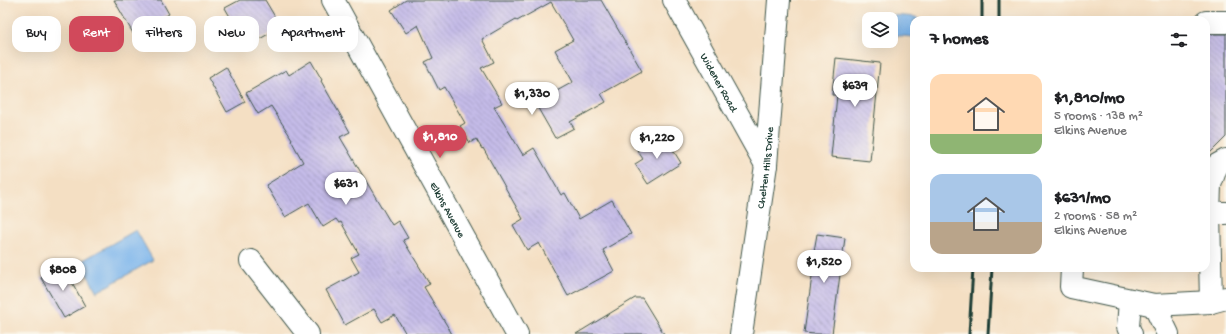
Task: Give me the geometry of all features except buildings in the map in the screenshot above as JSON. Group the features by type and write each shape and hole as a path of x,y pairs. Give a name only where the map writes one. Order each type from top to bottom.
{"street":[{"name":"Elkins Avenue","path":"333,0 517,334"},
{"name":"Widener Road","path":"674,0 766,165"},
{"name":"Chelten Hills Drive","path":"741,334 766,165 779,0"},
{"path":"1210,22 1226,22"},
{"path":"1072,272 1071,286 1154,305 1218,300 1217,213 1210,185 1217,165 1226,160"},
{"path":"251,261 308,334"},
{"path":"1130,300 1128,327 1131,334"},
{"path":"1154,305 1168,334"}],"water":[{"path":"898,15 910,16 910,37 898,36"},
{"path":"136,230 153,260 97,292 80,262"}],"railway":[{"path":"982,0 982,16"},
{"path":"999,0 999,16"},
{"path":"969,334 973,272"},
{"path":"988,334 992,272"}]}
